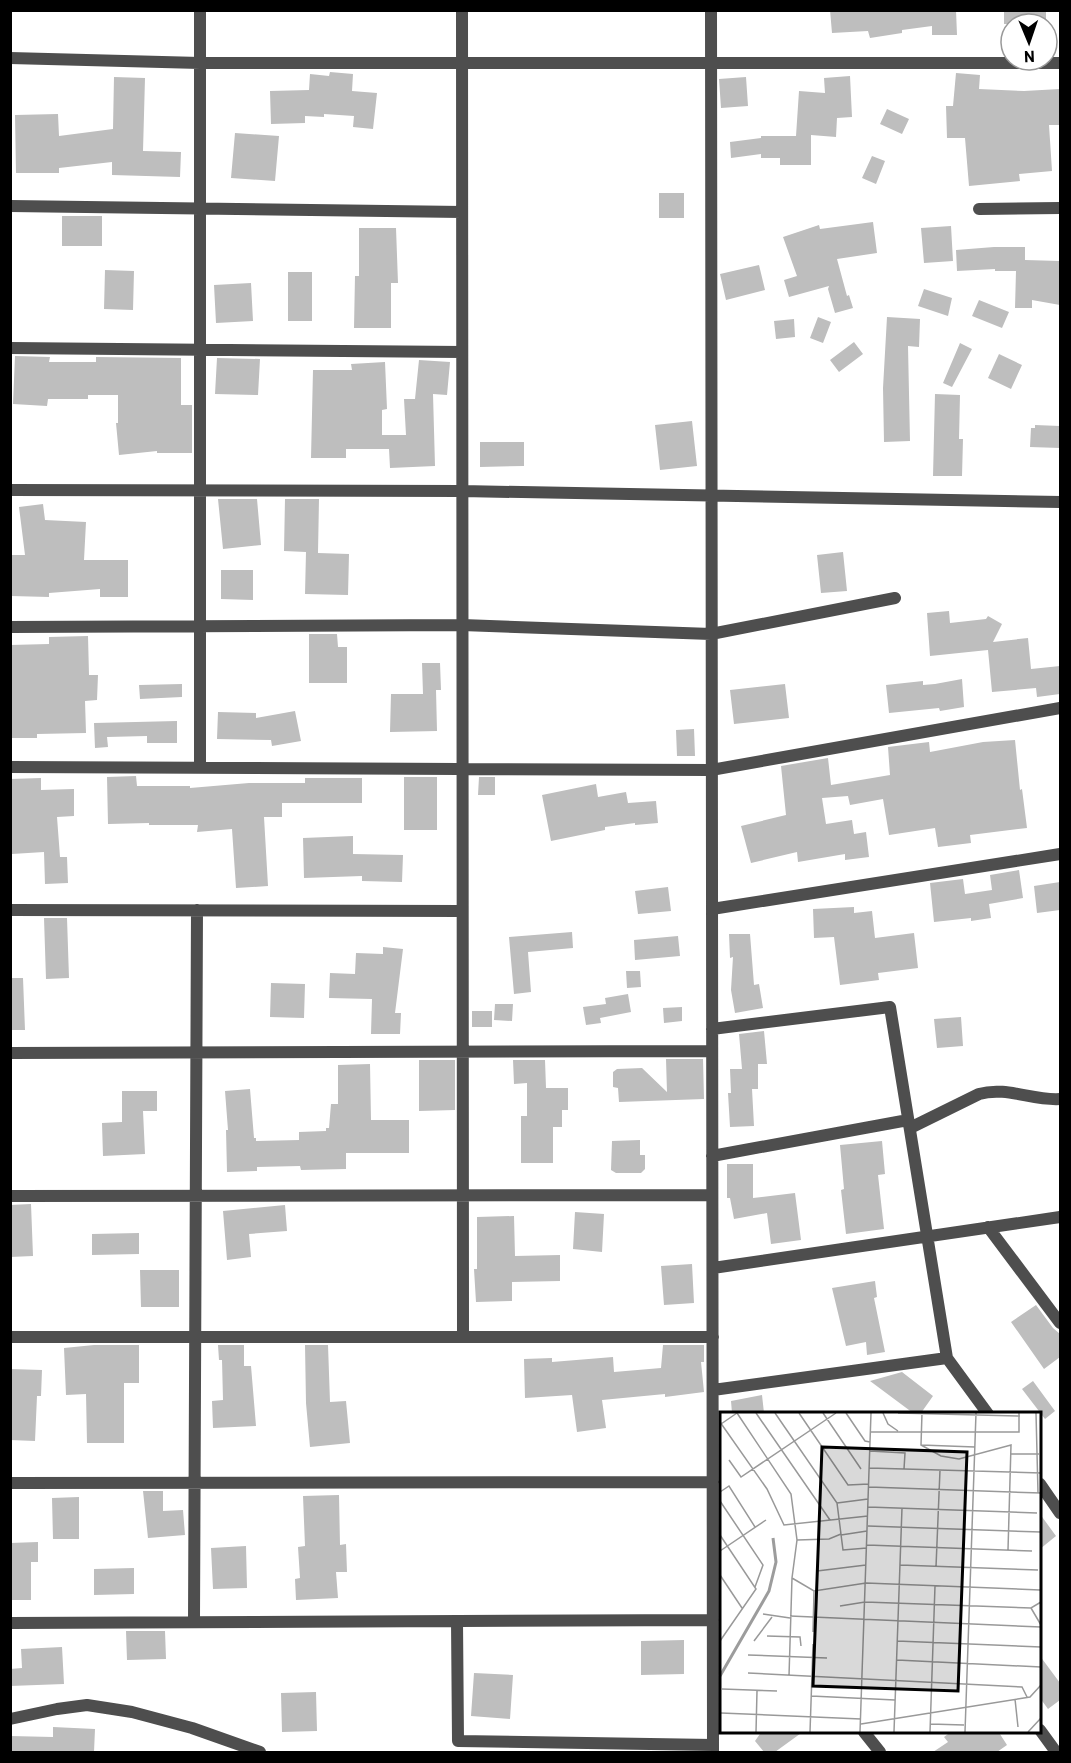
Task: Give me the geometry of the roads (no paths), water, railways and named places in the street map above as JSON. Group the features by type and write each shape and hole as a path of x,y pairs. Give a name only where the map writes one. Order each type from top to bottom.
{"street":[{"path":"200,10 200,767"},
{"path":"462,10 463,1336"},
{"path":"457,1621 458,1741 713,1749 713,1620 717,1502 713,1482 712,1268 711,10"},
{"path":"10,58 200,63 1060,63"},
{"path":"10,206 462,212"},
{"path":"979,209 1060,208"},
{"path":"10,348 462,352"},
{"path":"10,490 462,491 1060,502"},
{"path":"10,627 462,625 711,634 895,598"},
{"path":"10,766 711,770 1060,708"},
{"path":"712,909 1060,854"},
{"path":"10,910 462,911"},
{"path":"194,1621 197,910"},
{"path":"712,1029 890,1007 947,1358 987,1412"},
{"path":"10,1053 712,1051"},
{"path":"712,1156 909,1124 991,1091 1047,1100 1060,1099"},
{"path":"10,1196 712,1195"},
{"path":"712,1268 1060,1216"},
{"path":"988,1227 1060,1323"},
{"path":"10,1337 195,1335 713,1337"},
{"path":"713,1390 947,1358"},
{"path":"10,1482 713,1482"},
{"path":"1041,1485 1060,1512"},
{"path":"10,1623 713,1620"},
{"path":"10,1719 87,1705 132,1712 192,1728 260,1752"},
{"path":"1041,1731 1056,1752"},
{"path":"865,1733 879,1752"}]}
